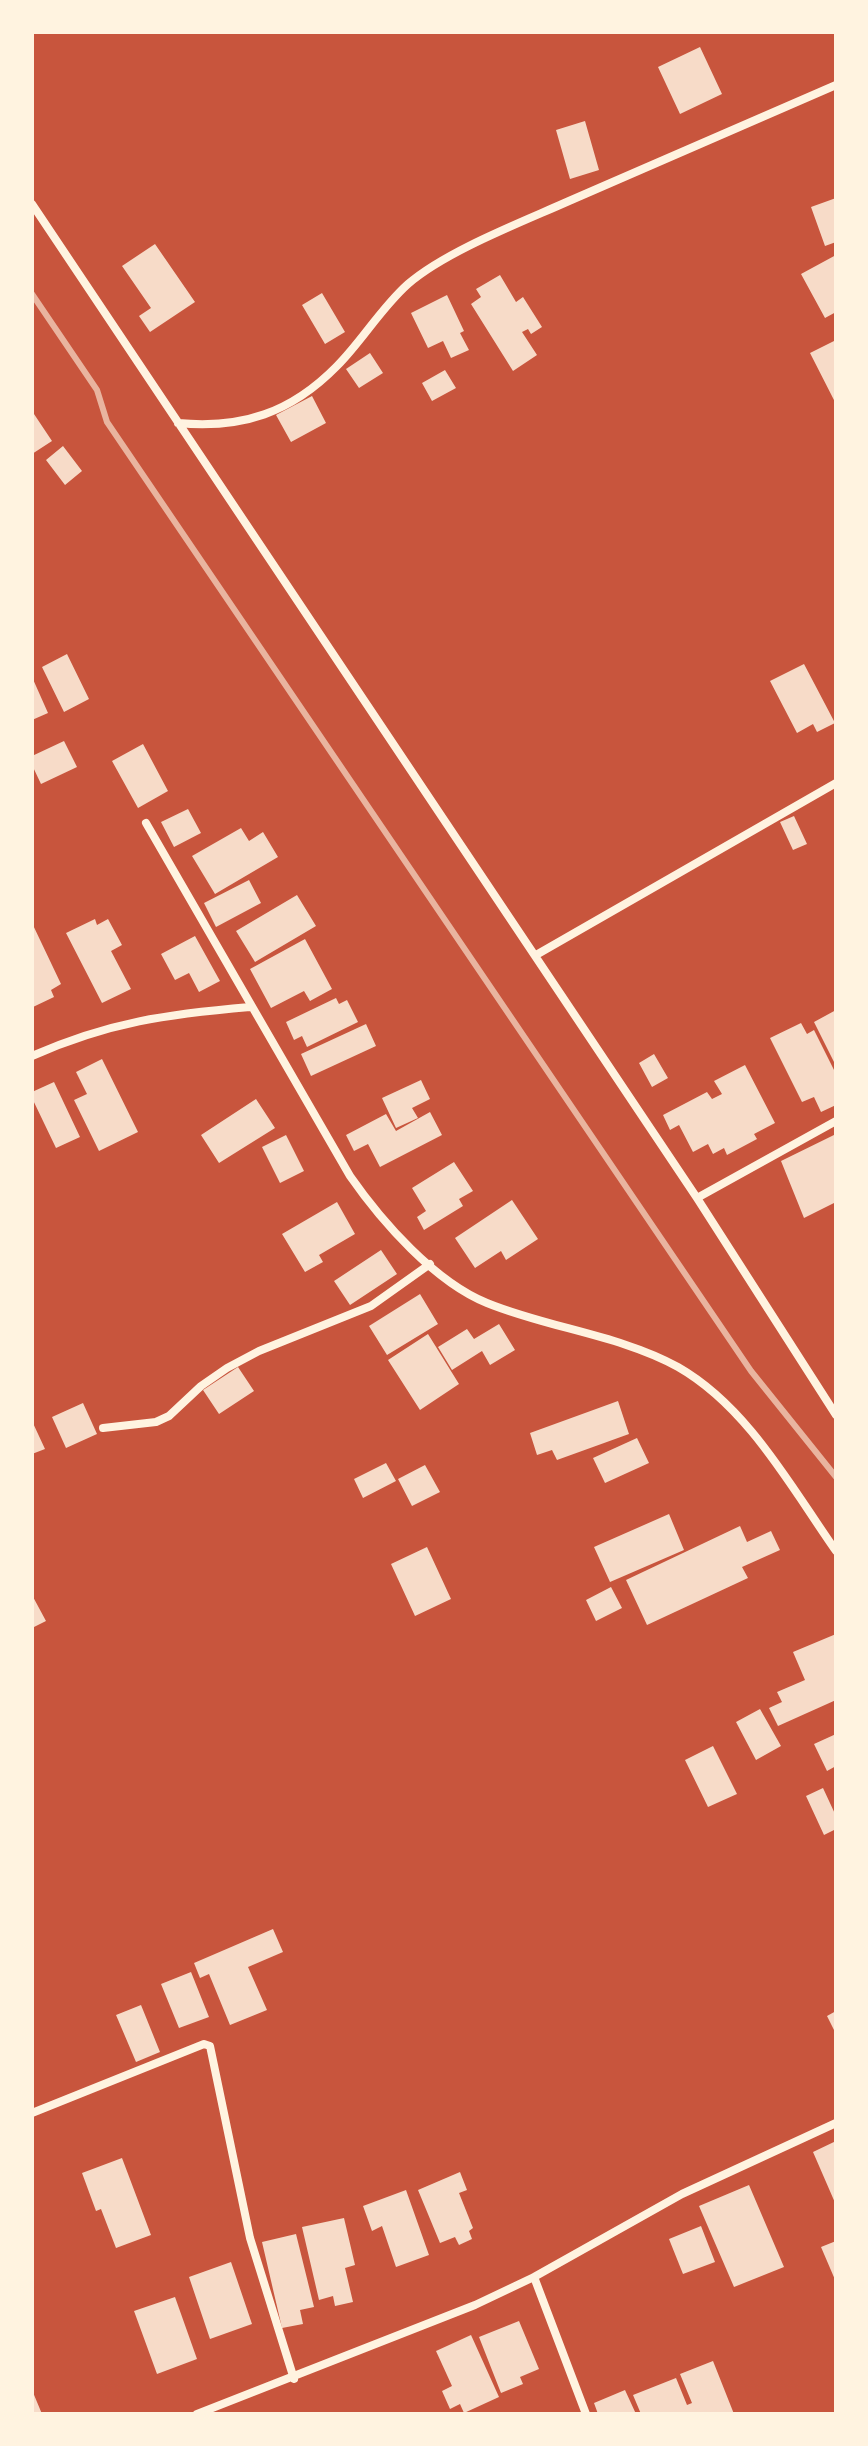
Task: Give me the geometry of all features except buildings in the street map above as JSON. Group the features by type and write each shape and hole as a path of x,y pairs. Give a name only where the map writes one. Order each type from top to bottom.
{"street":[{"path":"178,423 212,426 250,421 284,406 336,367 408,284 428,270 521,222 836,85"},
{"path":"32,204 536,955 836,1415"},
{"path":"536,955 836,783"},
{"path":"146,823 350,1176 385,1222 454,1286 487,1303 647,1354 677,1367 708,1388 763,1449 836,1551"},
{"path":"32,1056 117,1024 160,1015 250,1007"},
{"path":"697,1198 836,1121"},
{"path":"103,1428 156,1422 169,1416 201,1386 227,1368 259,1351 371,1306 430,1264"},
{"path":"32,2113 146,2065 204,2044 210,2046 214,2051 250,2238 294,2379"},
{"path":"197,2414 426,2326 534,2277 682,2194 836,2123"},
{"path":"534,2277 586,2414"}],"railway":[{"path":"32,294 97,390 107,422 751,1371 836,1477"}]}
